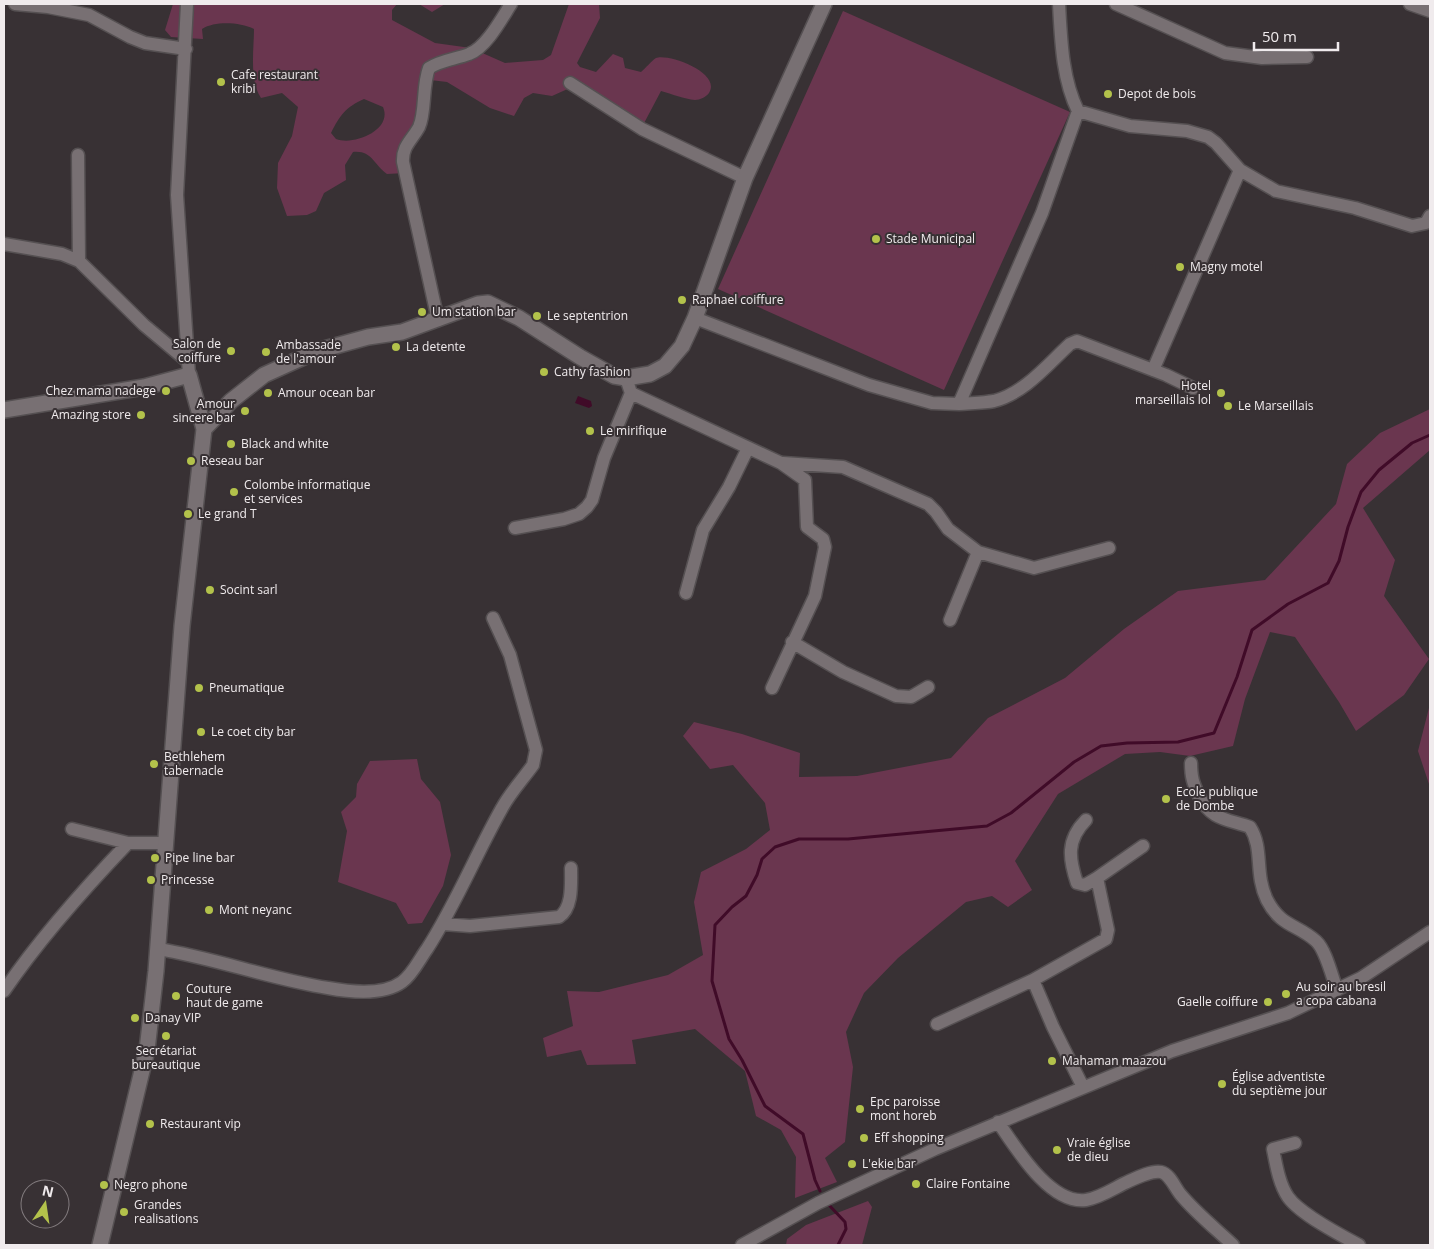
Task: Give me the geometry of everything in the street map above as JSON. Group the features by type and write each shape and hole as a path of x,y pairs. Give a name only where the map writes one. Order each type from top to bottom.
{"street":[{"path":"15,4 48,7 89,15 145,43 186,49"},
{"path":"100,1245 147,1050 158,949 164,843 182,626 204,429 188,368 177,195 187,4"},
{"path":"438,320 402,154 419,126 425,76 429,68 435,64 472,53 488,37 512,4"},
{"path":"204,429 231,401 264,375 316,351 368,336 402,332 478,304 488,303 519,318 580,357 614,376 626,378 650,374 665,366 682,346 695,318 745,178 824,4"},
{"path":"959,404 1042,213 1078,111 1071,97 1061,44 1059,4"},
{"path":"1116,4 1224,53 1262,58 1307,57"},
{"path":"1410,4 1430,10"},
{"path":"570,83 642,129 745,178"},
{"path":"1078,111 1130,126 1187,131 1208,138 1216,143 1240,170 1276,191 1355,208 1412,226 1426,223 1430,216"},
{"path":"78,155 79,261"},
{"path":"1153,370 1240,170"},
{"path":"4,244 62,254 79,261 188,368"},
{"path":"695,318 869,385 932,403 959,404 995,401 1026,384 1070,344 1077,341 1153,370 1193,388"},
{"path":"4,410 144,387 188,368"},
{"path":"515,528 564,519 579,514 588,507 592,500 604,458 631,393 626,378"},
{"path":"631,393 781,463 805,480 807,528 823,539 825,547 815,596 772,688"},
{"path":"686,593 703,530 729,488 748,448"},
{"path":"781,463 831,464 856,472 928,504 948,529 978,552 1034,568 1109,548"},
{"path":"950,620 978,552"},
{"path":"158,949 190,954 259,974 329,989 370,992 388,989 401,982 412,972 443,924 502,807 533,765 536,757 536,750 510,655 493,618"},
{"path":"792,642 843,672 896,696 911,697 928,687"},
{"path":"1191,763 1191,780 1205,808 1218,818 1250,827 1254,833 1257,838 1258,876 1267,900 1282,921 1317,941 1328,962 1337,990"},
{"path":"1086,820 1076,831 1070,862 1077,883 1085,885 1142,846"},
{"path":"72,829 128,844 164,843"},
{"path":"4,991 27,957 49,930 128,844"},
{"path":"443,924 470,926 559,917 565,914 567,909 571,890 571,868"},
{"path":"937,1024 1033,980 1106,939 1108,930 1097,878"},
{"path":"742,1245 818,1203 998,1122 1172,1051 1288,1013 1361,978 1428,931"},
{"path":"1033,980 1053,1027 1083,1088"},
{"path":"998,1122 1023,1158 1040,1178 1058,1192 1071,1198 1085,1200 1132,1180 1154,1172 1162,1172 1181,1195 1233,1245"},
{"path":"1295,1143 1273,1149 1277,1170 1288,1197 1312,1217 1359,1245"}],"shaded area":[{"path":"173,4 397,4 392,10 392,20 435,43 471,48 505,63 543,60 551,55 569,4 599,4 600,18 577,63 580,67 596,72 613,54 623,58 625,68 641,72 656,58 671,58 701,71 708,78 711,85 709,93 697,100 661,91 642,127 572,87 552,96 533,93 524,98 514,116 490,108 447,82 422,79 417,127 410,144 410,164 405,173 387,174 369,156 364,153 353,152 345,165 346,180 324,193 316,211 307,215 287,216 277,188 278,163 292,136 298,107 282,93 261,98 257,91 253,55 254,29 234,24 207,26 202,29 203,39 171,37 165,30","holes":["364,99 383,107 385,115 382,123 370,134 361,138 344,141 336,139 331,133 344,112 358,102"]},
{"path":"419,4 445,4 432,12"},
{"name":"Stade Municipal","path":"843,11 1070,112 944,390 718,289"},
{"path":"578,396 591,401 592,406 589,408 575,403"},
{"path":"1430,409 1430,450 1363,508 1395,560 1384,596 1429,659 1404,695 1356,731 1339,702 1295,637 1270,632 1245,699 1233,746 1190,756 1160,752 1125,754 1058,794 1015,861 1032,890 1008,907 992,896 966,902 898,958 864,993 846,1032 853,1067 845,1142 825,1158 837,1182 795,1198 796,1157 781,1130 756,1116 745,1071 695,1029 632,1040 636,1064 587,1065 581,1050 547,1057 543,1038 573,1026 567,991 599,992 668,975 703,955 694,902 701,872 746,849 770,830 765,803 733,765 710,769 683,736 694,722 742,734 800,753 799,777 857,776 951,758 988,718 1065,678 1124,629 1178,591 1265,580 1336,504 1347,464 1380,433"},
{"path":"1430,704 1430,787 1418,751"},
{"path":"417,759 421,779 440,802 451,855 443,886 422,923 408,924 396,903 338,882 347,831 341,812 356,797 357,784 370,761"},
{"path":"868,1201 872,1207 862,1245 786,1245 787,1239 806,1225"}],"waterway":[{"path":"820,1191 815,1180 803,1134 765,1106 742,1060 729,1039 712,981 715,925 732,907 746,896 757,875 762,859 775,847 799,839 848,839 987,826 1011,813 1074,762 1101,746 1127,743 1178,742 1214,733 1237,677 1252,630 1288,604 1328,583 1339,561 1348,527 1361,492 1379,470 1412,443 1430,435"},
{"path":"828,1204 845,1222 846,1229 838,1245"}],"place":[{"name":"Cafe restaurant kribi","path":"221,82"},
{"name":"Depot de bois","path":"1108,94"},
{"name":"Stade Municipal","path":"876,239"},
{"name":"Magny motel","path":"1180,267"},
{"name":"Raphael coiffure","path":"682,300"},
{"name":"Um station bar","path":"422,312"},
{"name":"Le septentrion","path":"537,316"},
{"name":"La detente","path":"396,347"},
{"name":"Salon de coiffure","path":"231,351"},
{"name":"Ambassade de l'amour","path":"266,352"},
{"name":"Cathy fashion","path":"544,372"},
{"name":"Chez mama nadege","path":"166,391"},
{"name":"Amour ocean bar","path":"268,393"},
{"name":"Hotel marseillais lol","path":"1221,393"},
{"name":"Le Marseillais","path":"1228,406"},
{"name":"Amour sincere bar","path":"245,411"},
{"name":"Amazing store","path":"141,415"},
{"name":"Le mirifique","path":"590,431"},
{"name":"Black and white","path":"231,444"},
{"name":"Reseau bar","path":"191,461"},
{"name":"Colombe informatique et services","path":"234,492"},
{"name":"Le grand T","path":"188,514"},
{"name":"Socint sarl","path":"210,590"},
{"name":"Pneumatique","path":"199,688"},
{"name":"Le coet city bar","path":"201,732"},
{"name":"Bethlehem tabernacle","path":"154,764"},
{"name":"Ecole publique de Dombe","path":"1166,799"},
{"name":"Pipe line bar","path":"155,858"},
{"name":"Princesse","path":"151,880"},
{"name":"Mont neyanc","path":"209,910"},
{"name":"Au soir au bresil a copa cabana","path":"1286,994"},
{"name":"Couture haut de game","path":"176,996"},
{"name":"Gaelle coiffure","path":"1268,1002"},
{"name":"Danay VIP","path":"135,1018"},
{"name":"Secrétariat bureautique","path":"166,1036"},
{"name":"Mahaman maazou","path":"1052,1061"},
{"name":"Église adventiste du septième jour","path":"1222,1084"},
{"name":"Epc paroisse mont horeb","path":"860,1109"},
{"name":"Restaurant vip","path":"150,1124"},
{"name":"Eff shopping","path":"864,1138"},
{"name":"Vraie église de dieu","path":"1057,1150"},
{"name":"L'ekie bar","path":"852,1164"},
{"name":"Claire Fontaine","path":"916,1184"},
{"name":"Negro phone","path":"104,1185"},
{"name":"Grandes realisations","path":"124,1212"}]}
